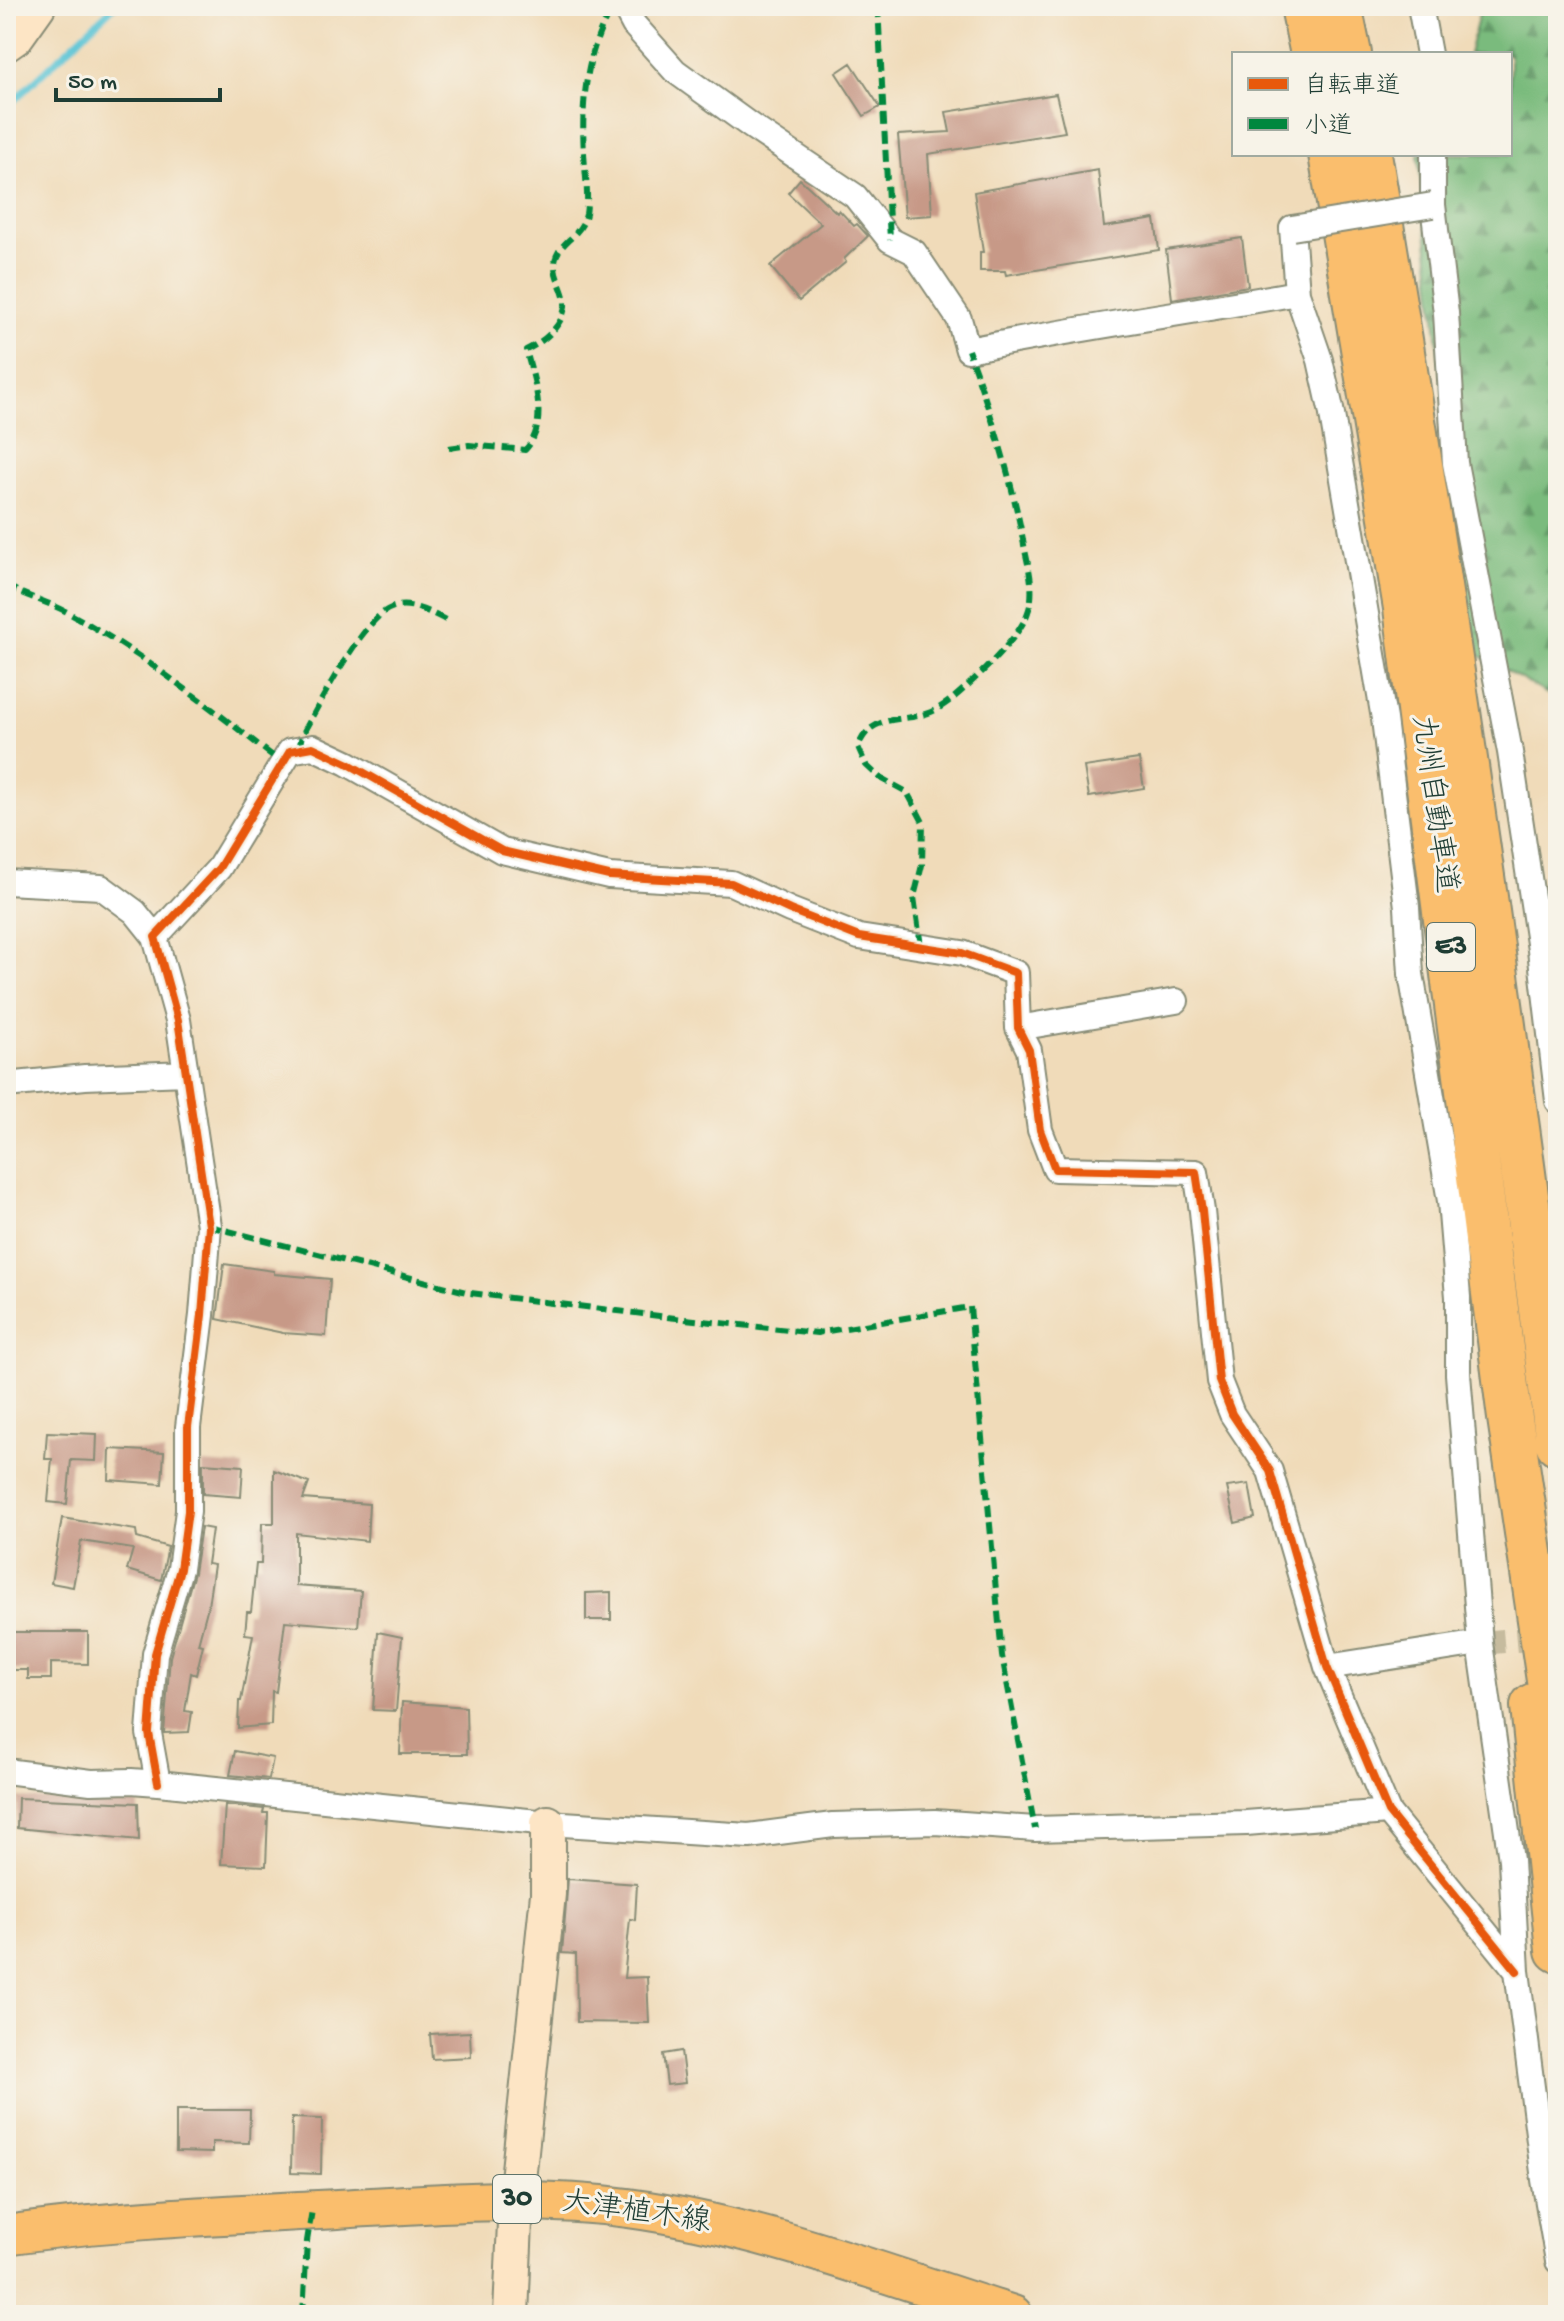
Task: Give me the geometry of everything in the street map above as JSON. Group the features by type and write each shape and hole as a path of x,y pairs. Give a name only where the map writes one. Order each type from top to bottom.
{"highway":[{"path":"1303,6 1313,52"},
{"path":"1339,6 1349,52"},
{"name":"九州自動車道","path":"1331,156 1406,608 1510,1418 1558,1741"},
{"name":"九州自動車道","path":"1369,156 1469,789 1522,1156 1558,1443"},
{"path":"1522,1156 1558,1310"},
{"path":"1510,1418 1513,1531 1558,1950"}],"main road":[{"name":"大津植木線","path":"6,2235 127,2221 516,2199 627,2208 707,2222 782,2240 1013,2315"}],"street":[{"path":"6,44 16,37 38,6"},
{"path":"624,6 634,25 675,71 855,196 890,240 914,252 959,319 968,350 1059,331 1297,293"},
{"path":"1420,6 1429,52"},
{"path":"1433,156 1433,205 1446,313 1455,463 1510,752 1540,950 1558,1101"},
{"path":"1433,205 1292,228 1297,293 1320,360 1331,409 1379,688 1402,860 1411,974 1450,1201 1458,1297 1458,1374 1480,1643 1511,1860 1517,1971 1544,2180 1558,2261"},
{"path":"155,937 219,868 290,751 313,747 502,851 609,876 731,883 859,937 962,953 1016,973 1018,1028 1029,1050 1040,1130 1055,1169 1196,1172 1219,1381 1232,1414 1270,1471 1327,1667 1388,1812 1517,1971"},
{"path":"6,882 101,887 135,912 155,937 178,1020 209,1226 188,1427 188,1511 180,1569 155,1654 149,1733 158,1783"},
{"path":"1018,1028 1176,1001"},
{"path":"6,1085 85,1077 186,1073"},
{"path":"1327,1667 1480,1643"},
{"path":"6,1771 91,1782 158,1783 548,1823 749,1836 833,1825 935,1822 1035,1829 1246,1823 1388,1812"},
{"path":"511,2315 516,2199 548,1894 548,1823"}],"green space":[{"path":"1481,6 1558,6 1558,700 1470,650 1418,156 1512,156 1512,52 1470,52"}],"building":[{"path":"851,63 880,107 864,116 836,73"},
{"path":"1056,94 1065,132 928,154 932,215 905,217 898,135 950,132 946,112"},
{"path":"1098,170 1104,227 1155,219 1159,250 1006,275 1005,271 980,271 980,252 983,252 974,192"},
{"path":"800,179 868,236 844,259 846,262 799,301 770,266 821,224 788,193"},
{"path":"1242,238 1248,286 1172,299 1166,250"},
{"path":"1139,759 1144,788 1089,797 1084,767"},
{"path":"224,1264 274,1271 274,1274 330,1279 326,1336 283,1333 217,1319"},
{"path":"47,1432 97,1434 96,1461 71,1460 67,1504 48,1502 52,1459 45,1459"},
{"path":"110,1449 164,1452 162,1484 109,1480"},
{"path":"203,1463 243,1466 241,1497 203,1494"},
{"path":"274,1470 309,1483 303,1499 369,1504 367,1541 296,1533 296,1586 361,1591 358,1627 285,1621 276,1692 272,1691 271,1725 238,1728 239,1701 253,1635 245,1634 247,1612 251,1612 256,1564 261,1564 262,1523 274,1523"},
{"path":"1249,1484 1255,1518 1235,1523 1227,1487"},
{"path":"62,1518 136,1530 137,1538 168,1547 161,1580 127,1570 133,1549 81,1541 73,1587 51,1583"},
{"path":"201,1527 212,1529 207,1564 214,1565 198,1644 203,1645 196,1675 191,1673 185,1711 192,1712 189,1732 164,1733 170,1657 194,1573"},
{"path":"611,1592 611,1620 586,1620 586,1593"},
{"path":"6,1632 88,1632 88,1664 51,1663 51,1679 28,1679 28,1670 6,1670"},
{"path":"378,1632 402,1637 396,1711 373,1710"},
{"path":"402,1702 466,1707 467,1754 400,1754"},
{"path":"235,1751 273,1758 269,1779 230,1775"},
{"path":"18,1798 138,1803 139,1840 17,1828"},
{"path":"225,1805 264,1809 263,1813 268,1813 266,1866 221,1864"},
{"path":"568,1879 637,1884 635,1920 630,1919 624,1978 647,1977 649,2023 577,2022 576,1954 562,1953"},
{"path":"470,2032 471,2057 432,2059 430,2034"},
{"path":"681,2051 685,2083 667,2085 663,2054"},
{"path":"176,2110 250,2110 249,2143 212,2142 212,2153 176,2152"},
{"path":"292,2118 322,2119 321,2174 291,2173"}],"waterway":[{"path":"6,108 114,6"}],"tunnel":[{"path":"1480,1643 1554,1637"}],"marked path":[{"path":"449,448 469,445 525,450 533,440 537,428 538,402 526,350 551,332 565,306 555,269 556,257 579,229 586,214 583,134 587,77 597,40 613,6"},
{"path":"878,6 890,240"},
{"path":"921,946 914,897 922,865 923,822 907,792 879,777 866,765 858,747 871,728 880,723 931,712 959,693 1015,635 1028,612 1031,596 1029,570 1007,470 968,350"},
{"path":"6,585 96,628 178,683 282,763"},
{"path":"299,749 302,735 342,665 380,615 391,608 406,606 450,622"},
{"path":"209,1226 470,1293 684,1319 817,1333 970,1307 1002,1656 1035,1829"},
{"path":"303,2315 312,2210"}],"cycle path":[{"path":"158,1783 149,1733 155,1654 180,1569 188,1511 188,1427 209,1226 178,1020 155,937 219,868 290,751 313,747 502,851 609,876 731,883 859,937 962,953 1016,973 1018,1028 1029,1050 1040,1130 1055,1169 1196,1172 1219,1381 1232,1414 1270,1471 1327,1667 1388,1812 1517,1971"}]}
